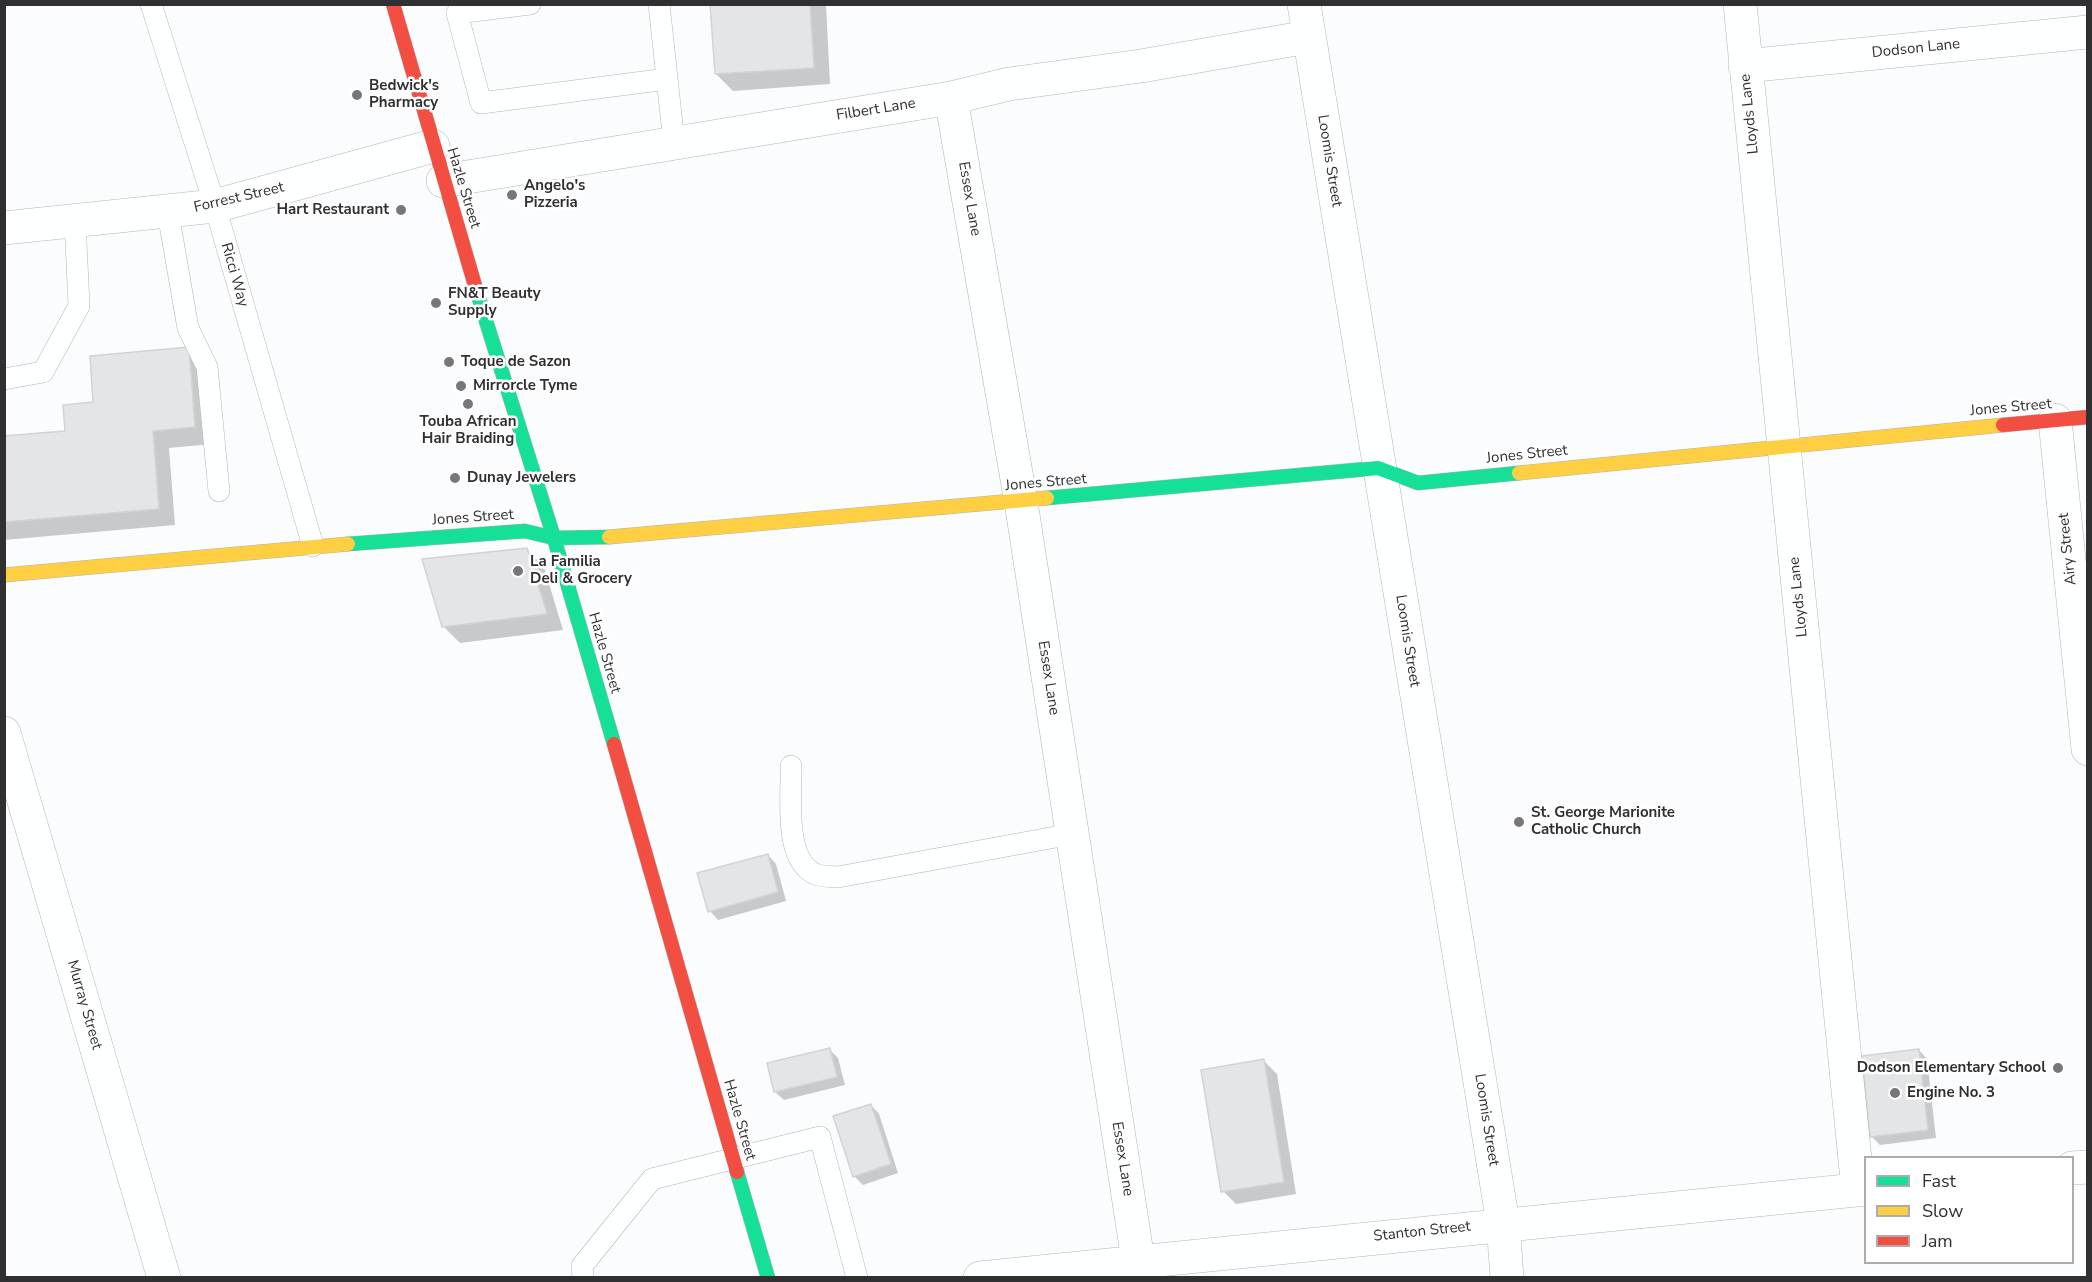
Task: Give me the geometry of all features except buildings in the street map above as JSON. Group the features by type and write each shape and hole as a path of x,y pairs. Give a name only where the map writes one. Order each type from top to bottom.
{"street":[{"name":"Hazle Street","path":"393,4 443,181 554,538 768,1278"},
{"name":"Loomis Street","path":"1304,4 1503,1224 1508,1278"},
{"name":"Lloyds Lane","path":"1740,4 1862,1190"},
{"name":"Dodson Lane","path":"1745,66 2088,32"},
{"name":"Filbert Lane","path":"443,181 951,98 1009,84 1142,66 1308,37"},
{"name":"Essex Lane","path":"951,98 1022,502 1138,1260"},
{"name":"Forrest Street","path":"4,228 168,213 215,206 433,146"},
{"name":"Jones Street","path":"4,575 313,546 525,531 554,538 588,540 1378,468 1418,483 2088,417"},
{"name":"Airy Street","path":"2055,420 2088,749"},
{"name":"Murray Street","path":"4,733 164,1278"},
{"name":"Stanton Street","path":"980,1278 1138,1260 1862,1190"}],"lane":[{"name":"Ricci Way","path":"152,4 215,206 313,546"},
{"path":"530,4 458,13 481,103 667,79"},
{"path":"660,4 674,143"},
{"path":"168,213 188,328 207,367 219,491"},
{"path":"4,379 43,372 79,306 75,220"},
{"path":"791,766 793,843 800,863 816,874 838,877 1072,834"},
{"path":"584,1278 582,1266 652,1179 820,1137 857,1278"}],"traffic: fast":[{"path":"476,289 554,538 614,744"},
{"path":"1047,498 1378,468 1418,483 1519,473"},
{"path":"348,544 525,531 554,538 609,537"},
{"path":"737,1172 768,1278"}],"traffic: slow":[{"path":"1519,473 2003,425"},
{"path":"609,537 1047,498"},
{"path":"4,575 348,544"}],"traffic: jam":[{"path":"393,4 476,289"},
{"path":"2003,425 2088,417"},
{"path":"614,744 737,1172"}],"place":[{"name":"Bedwick's Pharmacy","path":"357,95"},
{"name":"Angelo's Pizzeria","path":"512,195"},
{"name":"Hart Restaurant","path":"401,210"},
{"name":"FN&T Beauty Supply","path":"436,303"},
{"name":"Toque de Sazon","path":"449,362"},
{"name":"Mirrorcle Tyme","path":"461,386"},
{"name":"Touba African Hair Braiding","path":"468,404"},
{"name":"Dunay Jewelers","path":"455,478"},
{"name":"La Familia Deli & Grocery","path":"518,571"},
{"name":"St. George Marionite Catholic Church","path":"1519,822"},
{"name":"Dodson Elementary School","path":"2058,1068"},
{"name":"Engine No. 3","path":"1895,1093"}]}
